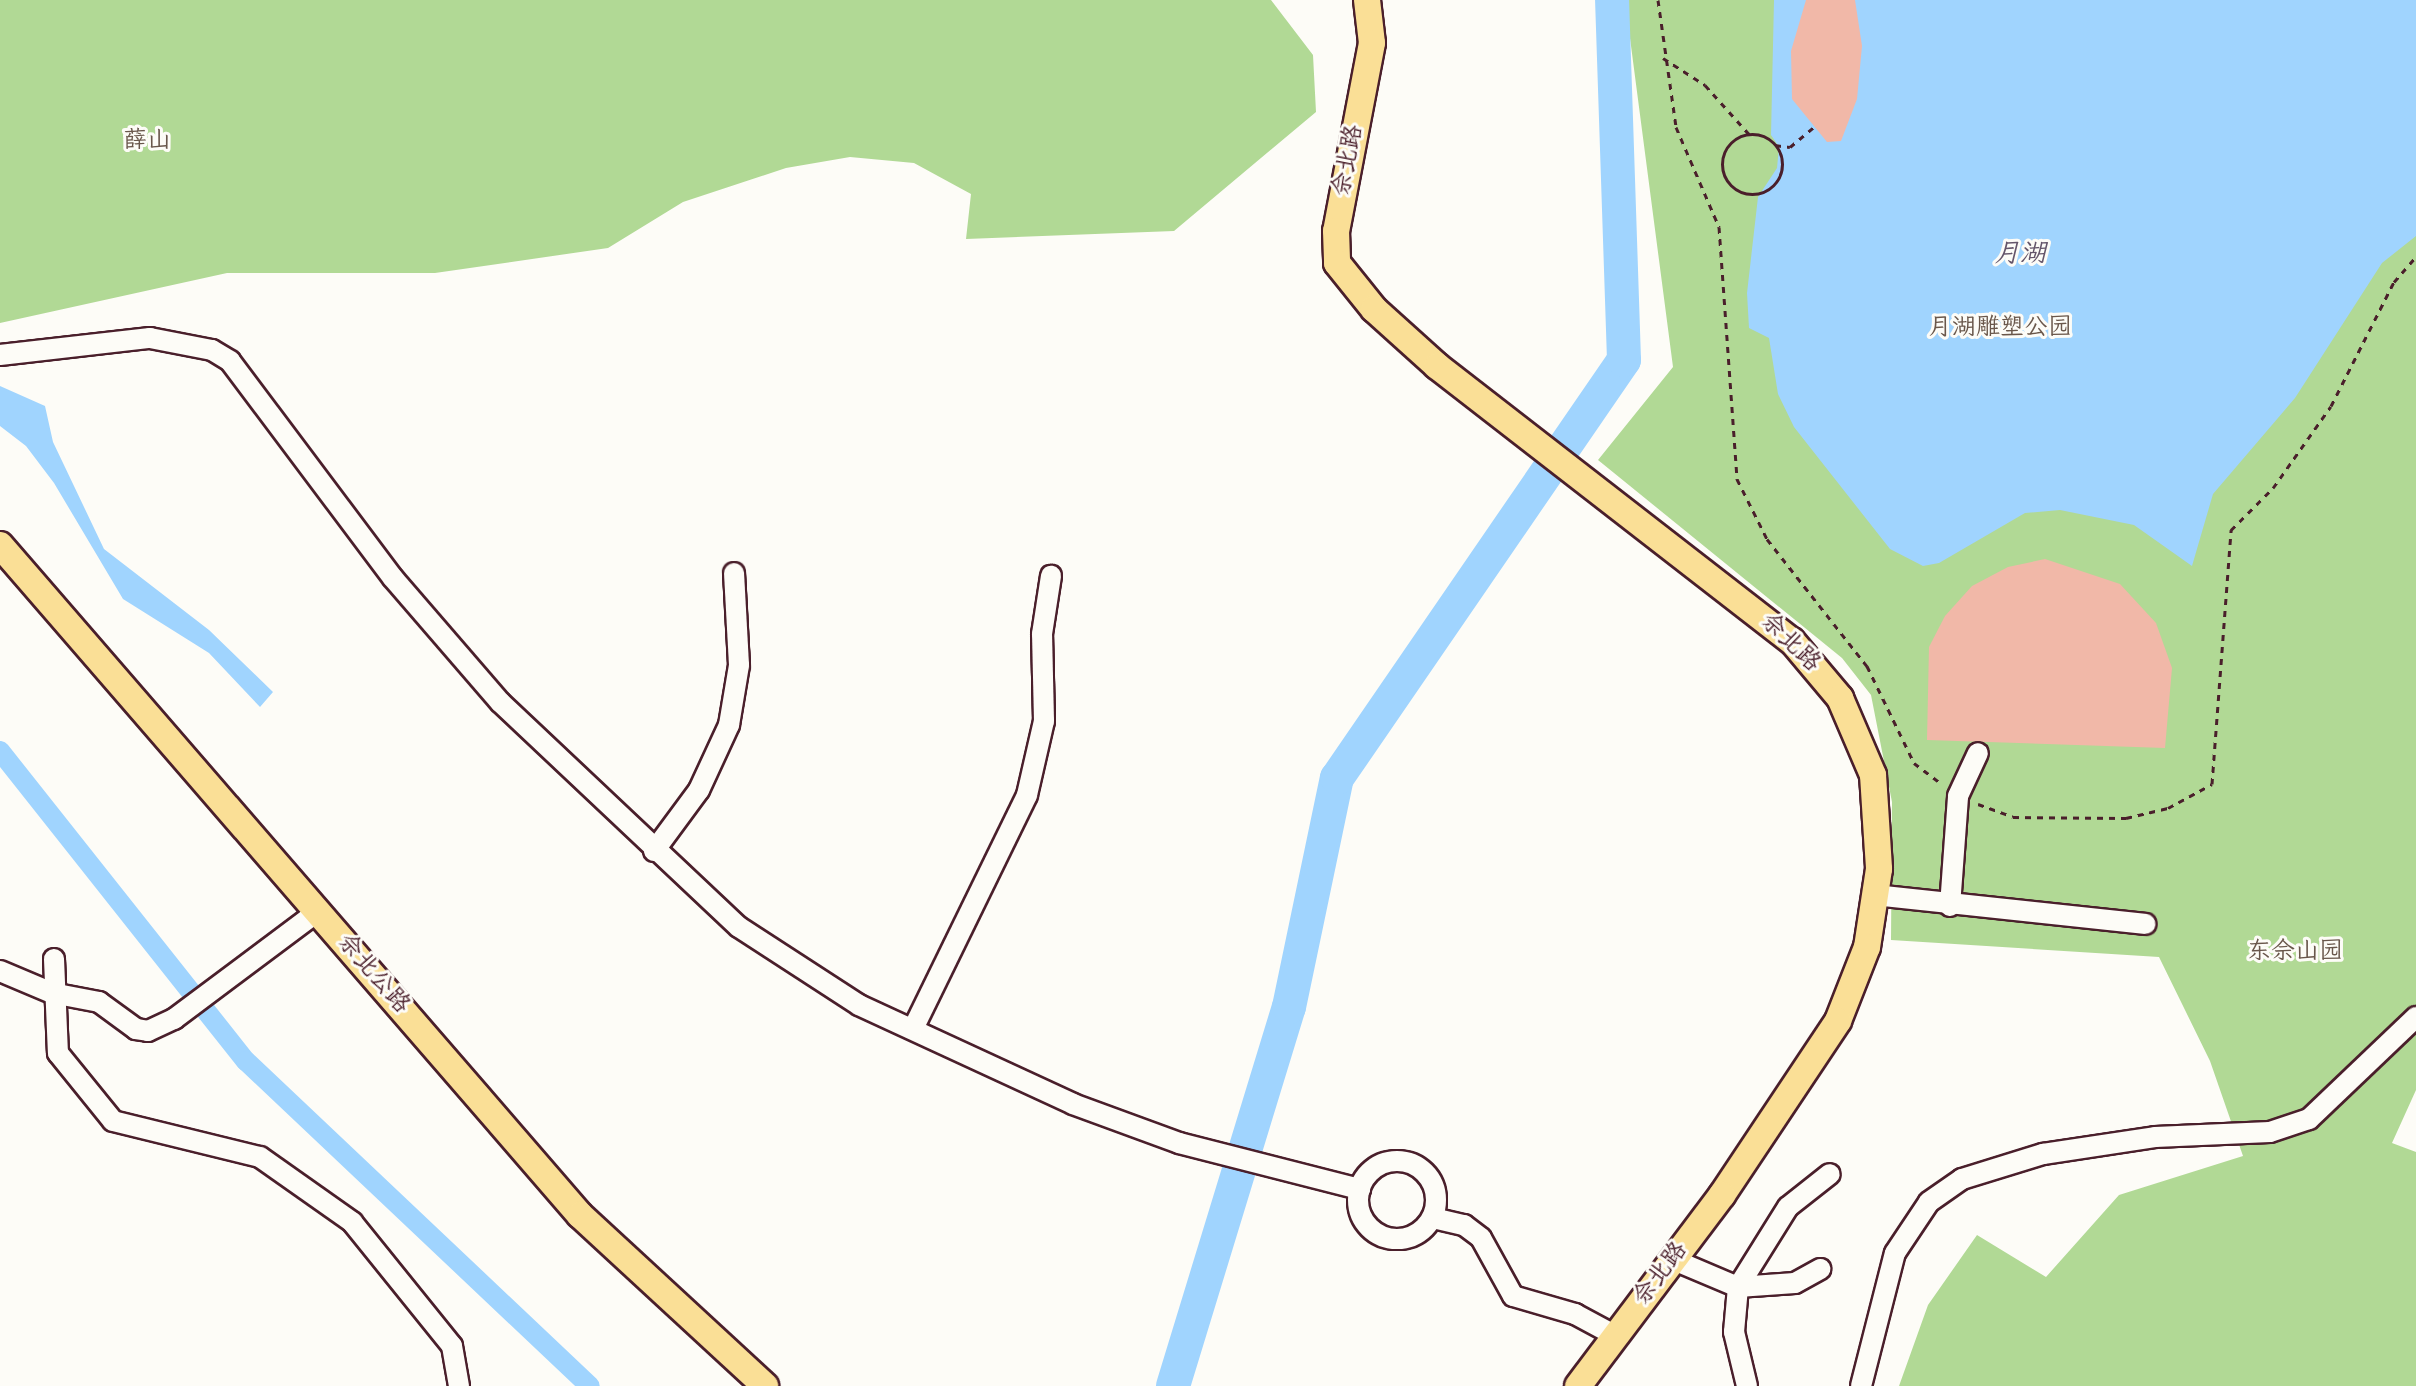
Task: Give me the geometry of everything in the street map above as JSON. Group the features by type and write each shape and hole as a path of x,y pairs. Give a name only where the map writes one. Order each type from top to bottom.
{"main road":[{"name":"佘北路","path":"1367,0 1372,43 1336,231 1337,263 1374,309 1506,418 1792,641 1840,698 1873,775 1875,895 1867,947 1838,1021 1674,1260 1578,1386"},
{"name":"佘北公路","path":"0,545 580,1215 765,1386"}],"street":[{"path":"0,355 150,338 212,350 251,383 393,578 543,747 739,927 804,974 1073,1104 1179,1143 1360,1189"},
{"path":"654,851 715,760 737,697 738,610 734,573"},
{"path":"913,1029 1027,795 1040,750 1044,694 1042,634 1051,576"},
{"path":"1950,906 1958,796 1978,753"},
{"path":"1875,895 1950,906 2145,924"},
{"path":"0,971 52,993 99,1002 136,1029 174,1019 317,912"},
{"path":"54,959 52,993 58,1053 113,1121 260,1157 352,1222 452,1346 459,1386"},
{"path":"1861,1386 1895,1253 1929,1202 1962,1179 2043,1154 2155,1137 2270,1132 2309,1119 2416,1017"},
{"path":"1404,1160 1426,1172 1435,1188 1433,1218 1411,1237 1376,1233 1358,1208 1360,1189 1383,1163 1404,1160"},
{"path":"1747,1386 1734,1332 1738,1287 1788,1207 1830,1174"},
{"path":"1433,1218 1464,1225 1481,1238 1513,1296 1575,1314 1616,1336"},
{"path":"1674,1260 1738,1287 1795,1283 1820,1269"}],"path":[{"path":"1658,0 1663,58 1676,127 1719,227 1737,479 1767,539 1867,666 1914,763 1958,796 2013,817 2126,818 2168,808 2212,784 2231,530 2273,488 2331,406 2394,282 2416,257"},
{"path":"1663,58 1705,85 1749,134 1775,145 1790,147 1814,127"},
{"path":"1749,134 1731,142 1722,159 1725,178 1739,192 1759,194 1776,183 1782,164 1775,145"}],"green space":[{"name":"薛山","path":"0,0 1271,0 1313,55 1316,112 1174,231 966,239 971,194 914,163 850,157 786,168 683,202 608,248 435,273 227,273 0,323"},
{"name":"月湖雕塑公园","path":"1625,0 2416,0 2416,1090 2392,1143 2416,1152 2416,1386 1899,1386 1928,1305 1977,1235 2046,1277 2119,1195 2243,1156 2210,1061 2159,957 1891,940 1892,802 1871,695 1842,658 1598,460 1673,367"}],"water":[{"name":"月湖","path":"1774,0 2416,0 2416,236 2382,263 2295,398 2213,494 2192,566 2134,525 2060,510 2025,513 1939,563 1923,566 1890,549 1794,427 1778,394 1769,338 1749,328 1747,293 1758,197 1777,168 1779,147 1771,135"},
{"path":"0,386 45,406 53,442 104,549 209,630 273,692 260,707 209,653 123,599 54,483 26,446 0,426"}],"building":[{"path":"1806,0 1855,0 1862,46 1857,99 1841,141 1827,142 1792,99 1791,51"},
{"path":"2045,559 2120,584 2156,623 2172,668 2165,748 1927,740 1929,647 1945,616 1972,586 2008,567"}],"waterway":[{"path":"1173,1386 1289,1007 1337,778 1624,360 1612,0"},
{"path":"0,751 246,1061 590,1386"}],"park label":[{"name":"东佘山园","path":"2295,954"}]}
